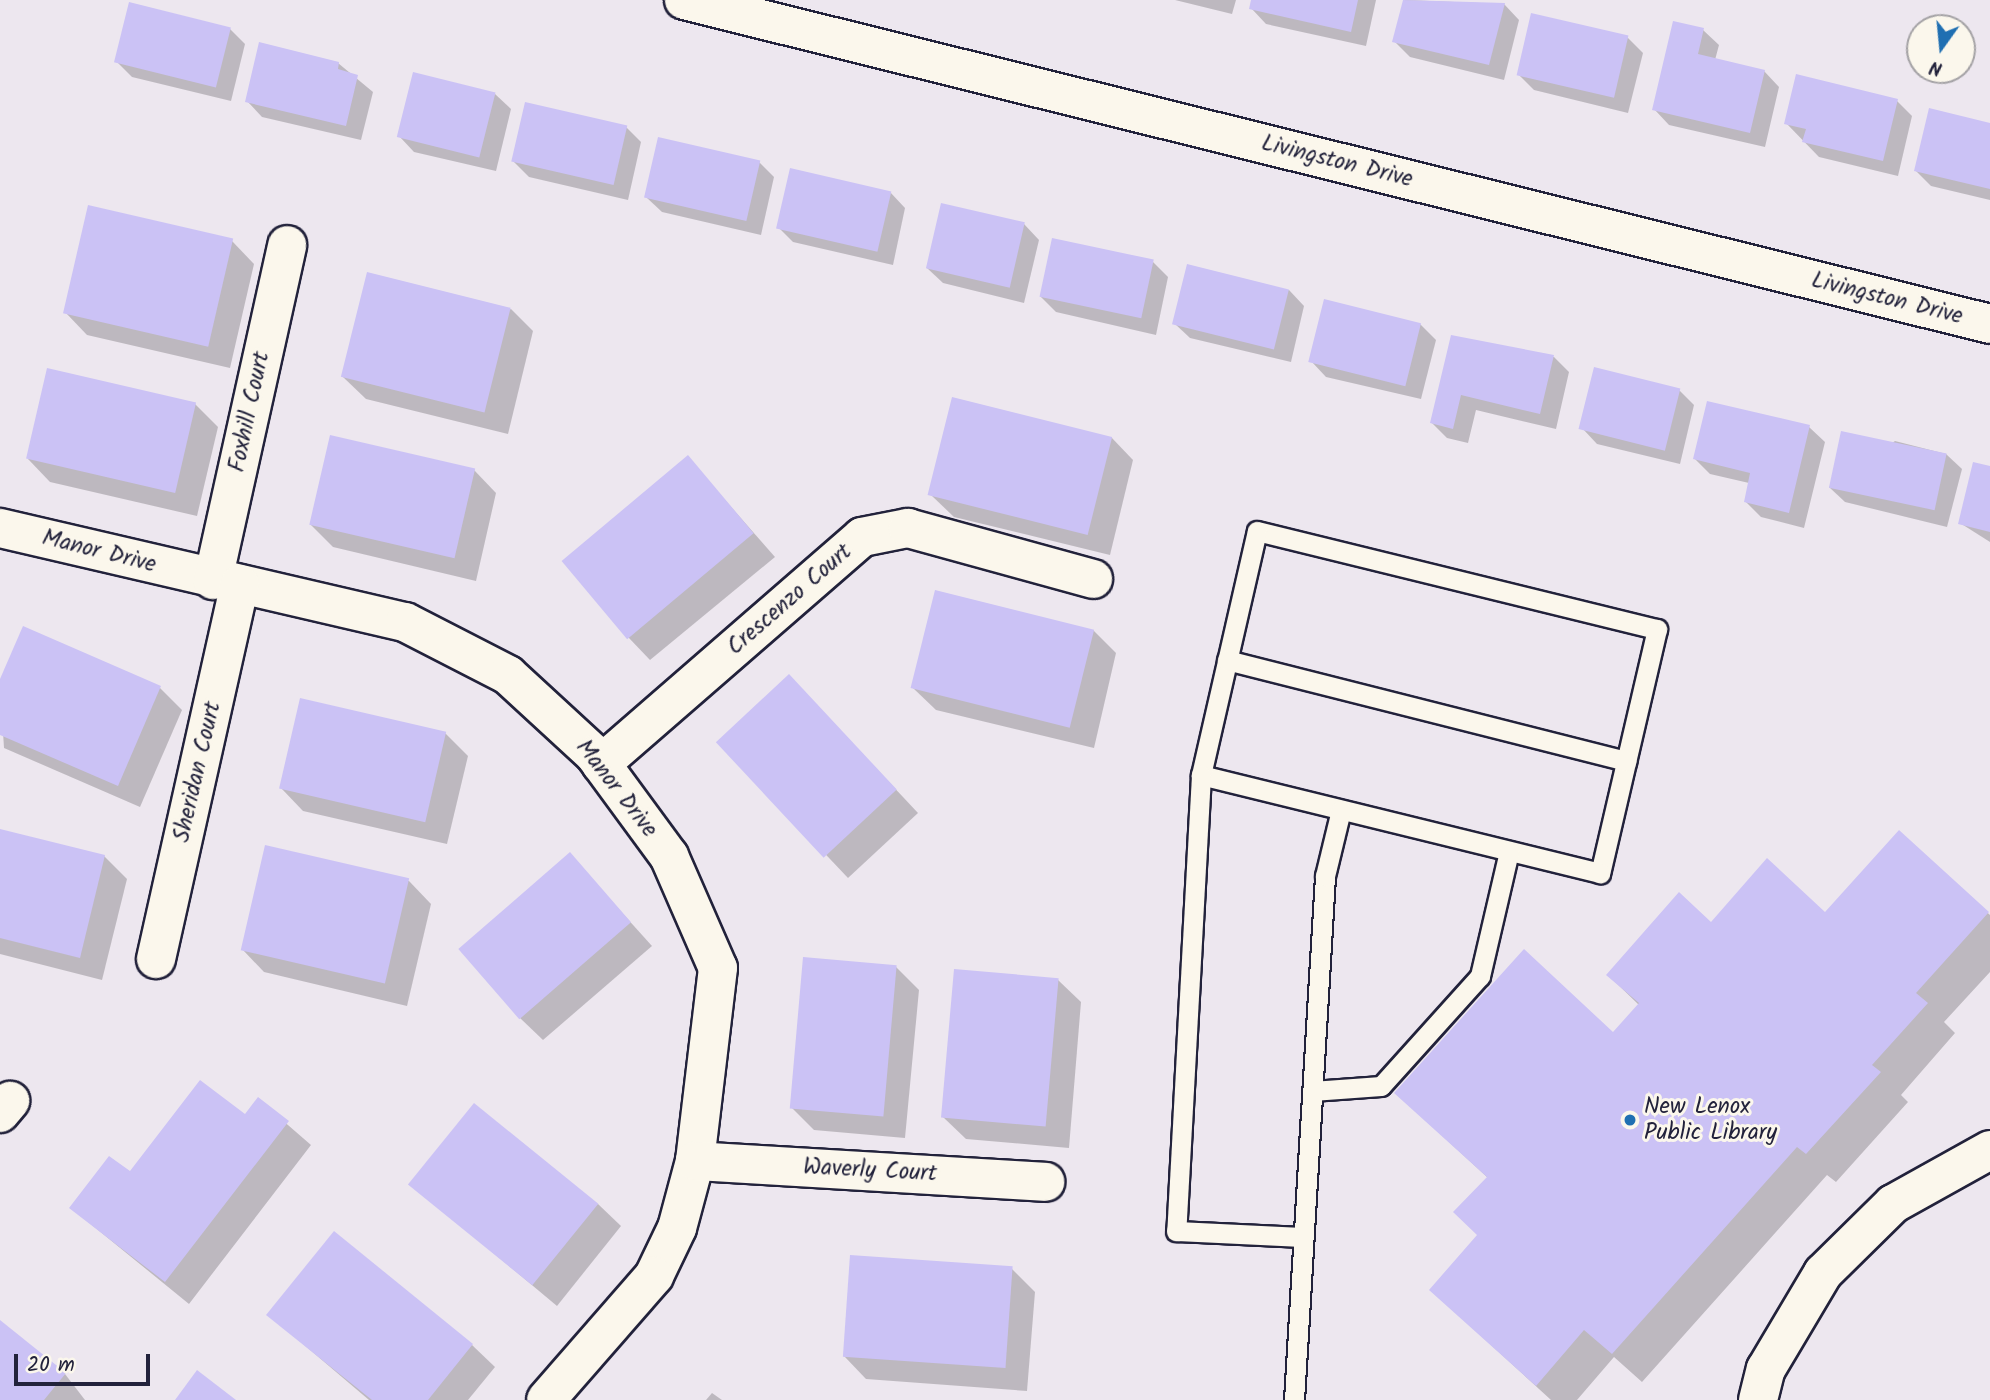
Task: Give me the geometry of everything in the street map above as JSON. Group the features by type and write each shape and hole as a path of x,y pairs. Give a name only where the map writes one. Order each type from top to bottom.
{"street":[{"name":"Livingston Drive","path":"684,0 1990,324"},
{"name":"Foxhill Court","path":"227,582 287,245"},
{"name":"Manor Drive","path":"0,528 405,622 508,674 601,764 669,856 718,968 695,1161 677,1228 654,1276 546,1400"},
{"name":"Crescenzo Court","path":"601,764 862,537 908,528 1093,579"},
{"name":"Sheridan Court","path":"156,959 227,582"},
{"path":"1758,1400 1766,1369 1823,1273 1893,1204 1990,1150"},
{"name":"Waverly Court","path":"695,1161 1045,1182"}],"lane":[{"path":"1201,775 1600,873 1657,629 1257,531 1201,775 1176,1231 1303,1237"},
{"path":"1227,660 1626,761"},
{"path":"1294,1400 1325,876 1341,810"},
{"path":"1312,1091 1381,1086 1480,976 1509,851"}],"building":[{"path":"1251,0 1358,0 1351,32 1249,9"},
{"path":"1403,0 1505,3 1489,65 1392,42"},
{"path":"129,2 231,27 216,88 114,62"},
{"path":"1531,13 1628,35 1614,98 1517,75"},
{"path":"1673,21 1704,28 1698,54 1765,70 1750,133 1652,110"},
{"path":"259,42 339,62 338,69 358,75 346,126 245,102"},
{"path":"413,72 495,93 479,158 397,137"},
{"path":"1796,74 1898,99 1883,161 1802,142 1806,129 1784,124"},
{"path":"525,102 627,126 614,185 511,161"},
{"path":"1929,108 1990,123 1990,189 1914,171"},
{"path":"658,137 760,161 746,221 644,197"},
{"path":"790,168 891,191 877,252 776,228"},
{"path":"941,203 1025,222 1010,288 926,268"},
{"path":"88,205 233,239 208,347 63,313"},
{"path":"1052,238 1154,260 1141,318 1040,297"},
{"path":"1187,264 1289,289 1274,350 1172,324"},
{"path":"367,272 511,308 484,413 341,377"},
{"path":"1324,299 1421,323 1405,386 1308,362"},
{"path":"1451,335 1554,355 1540,414 1461,395 1453,429 1430,423"},
{"path":"1594,367 1680,389 1665,451 1579,429"},
{"path":"47,368 196,402 175,493 26,459"},
{"path":"952,397 1112,437 1088,535 928,495"},
{"path":"1707,401 1810,425 1789,513 1744,502 1750,473 1693,459"},
{"path":"1841,431 1947,453 1935,510 1829,488"},
{"path":"330,435 475,469 454,558 309,525"},
{"path":"688,455 754,533 627,639 562,561"},
{"path":"1973,462 1990,466 1990,532 1958,524"},
{"path":"935,590 1094,630 1070,728 911,688"},
{"path":"23,626 161,686 118,786 0,735 0,679"},
{"path":"789,674 897,790 824,858 716,742"},
{"path":"300,698 446,732 425,822 279,789"},
{"path":"0,829 105,855 80,958 0,938"},
{"name":"New Lenox Public Library","path":"1899,830 1989,912 1916,993 1928,1003 1872,1065 1881,1072 1806,1154 1797,1147 1612,1354 1584,1330 1536,1386 1429,1290 1477,1235 1453,1212 1487,1177 1394,1093 1524,949 1613,1032 1639,1003 1606,975 1679,892 1711,922 1767,858 1825,912"},
{"path":"265,845 409,878 385,984 241,950"},
{"path":"570,852 631,922 519,1019 458,949"},
{"path":"803,957 897,965 883,1117 790,1108"},
{"path":"954,969 1059,978 1046,1127 941,1117"},
{"path":"200,1080 245,1114 258,1097 289,1121 165,1282 69,1208 109,1156 130,1171"},
{"path":"474,1103 598,1204 532,1285 408,1185"},
{"path":"334,1231 473,1344 428,1400 372,1400 266,1315"},
{"path":"850,1255 1013,1266 1005,1368 843,1357"},
{"path":"0,1320 66,1373 44,1400 0,1400"},
{"path":"197,1370 236,1400 175,1400"}],"place":[{"name":"New Lenox Public Library","path":"1630,1120"}]}
